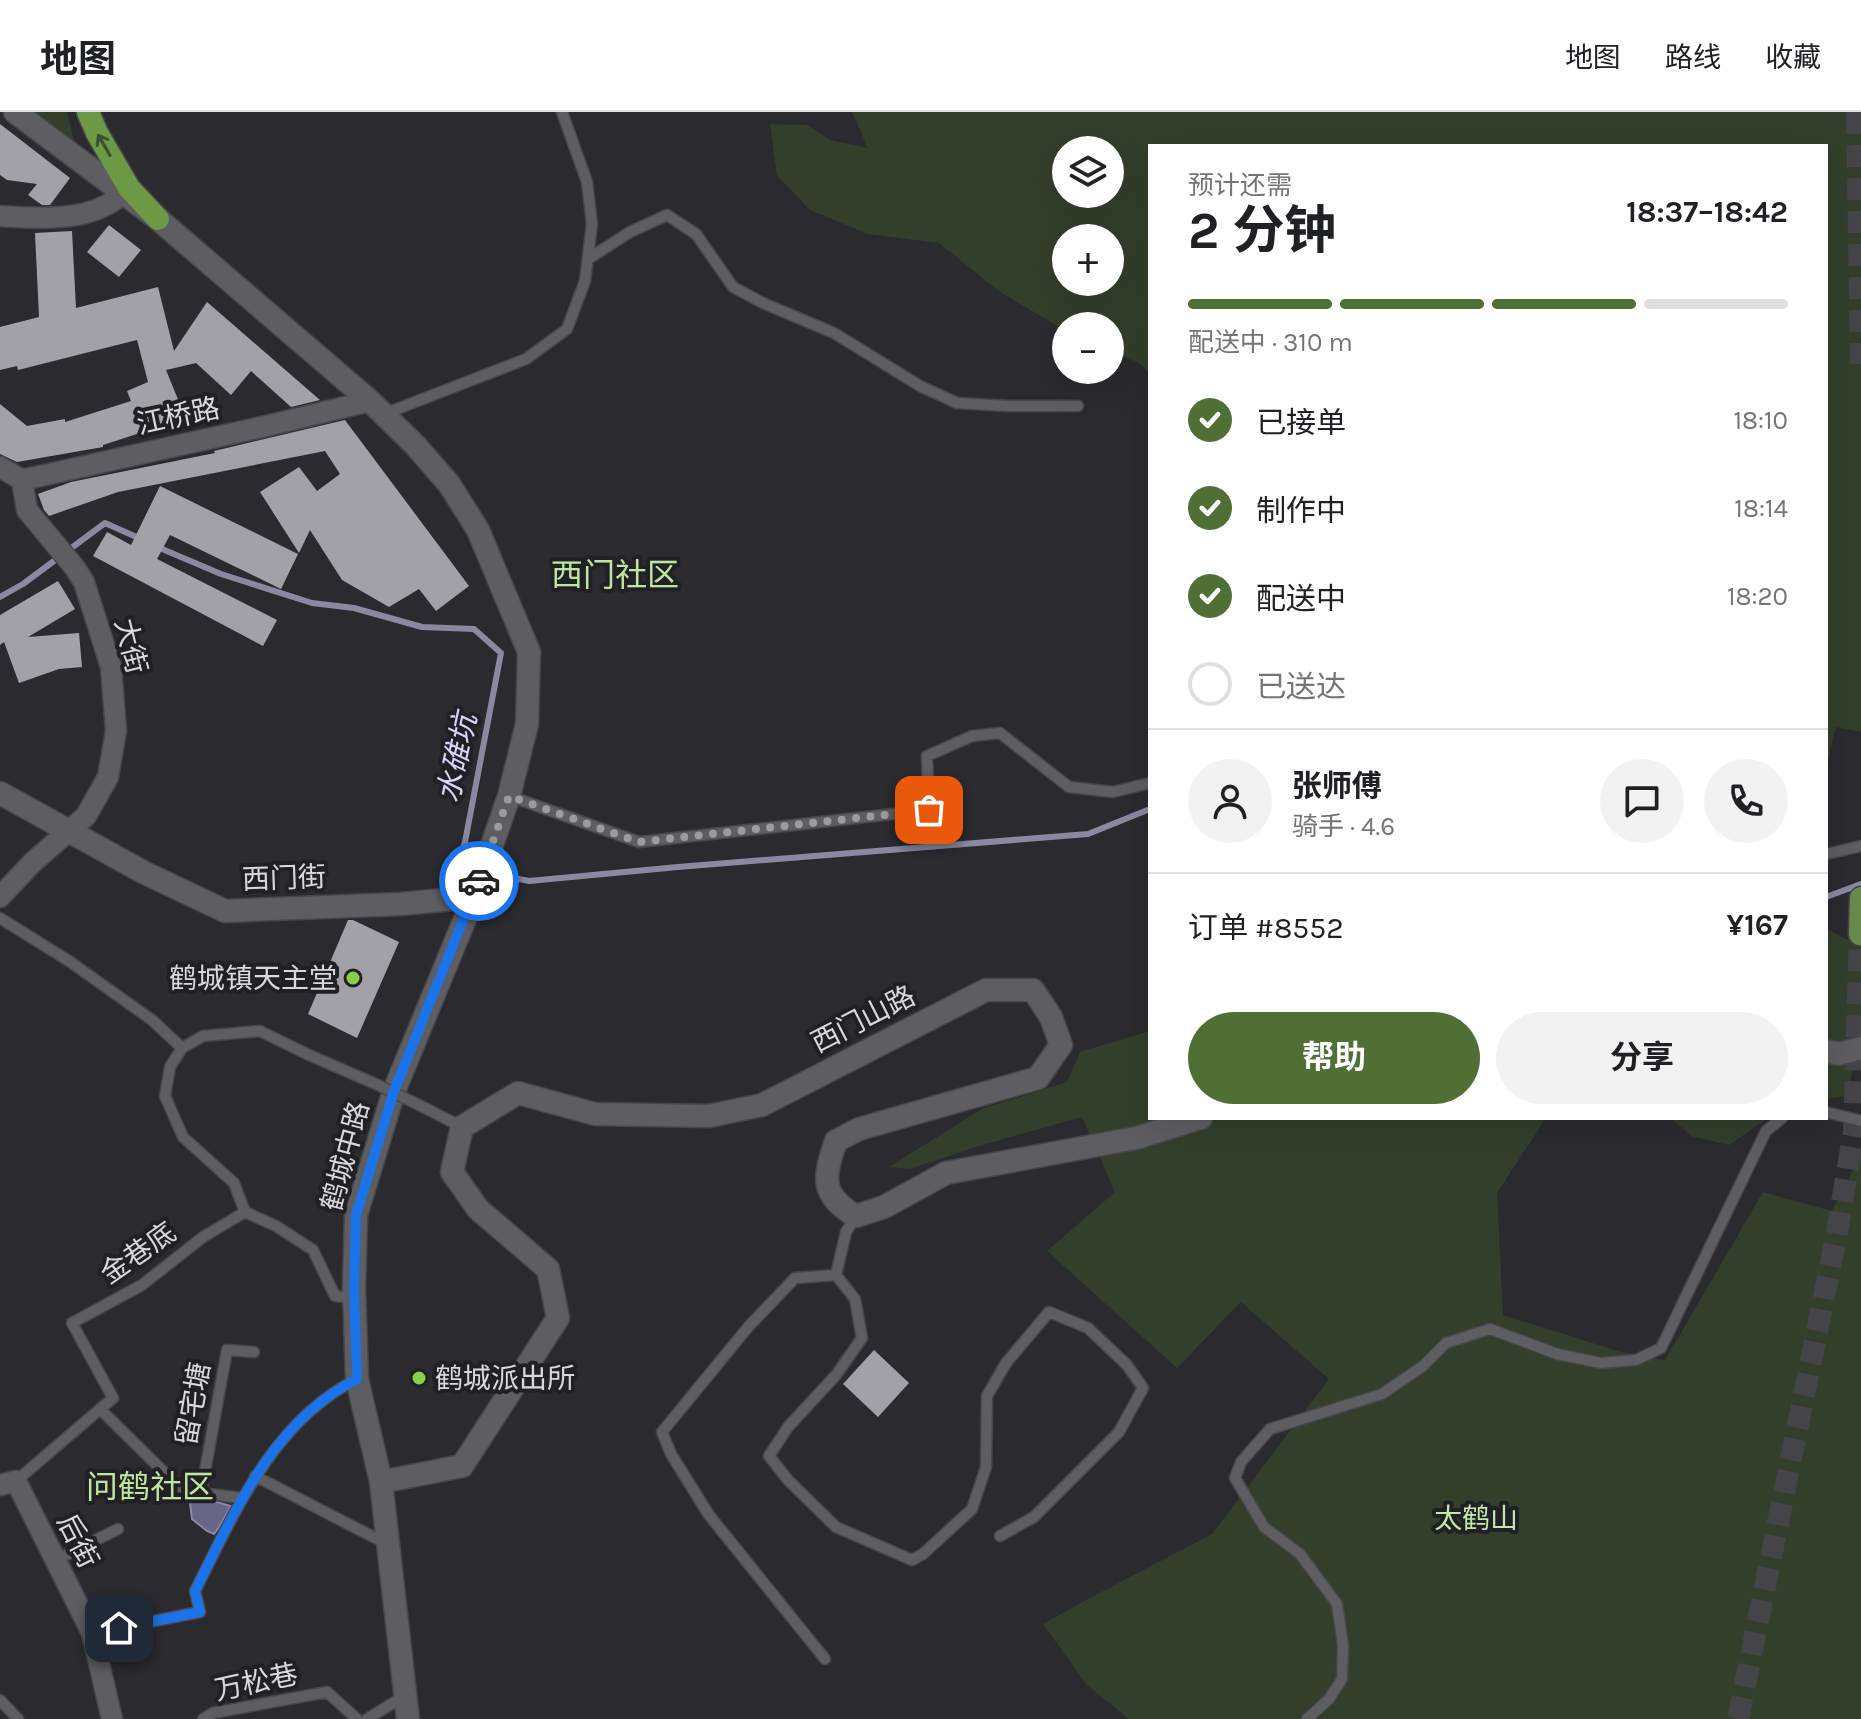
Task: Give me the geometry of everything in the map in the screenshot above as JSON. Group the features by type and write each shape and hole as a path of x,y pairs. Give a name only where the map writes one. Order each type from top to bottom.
{"highway":[{"path":"88,112 129,188 158,219"}],"main road":[{"path":"1860,934 1861,898"}],"street":[{"name":"鹤城中路","path":"15,112 158,219 377,408 416,446 449,484 478,530 529,652 527,724 509,796 476,890 394,1091 356,1215 354,1298 357,1379 381,1482 408,1719"},
{"path":"0,216 50,217 87,213 106,206 123,194"},
{"name":"江桥路","path":"22,480 262,427 377,408"},
{"path":"0,467 22,480"},
{"name":"大街","path":"0,897 33,862 86,816 108,777 116,731 111,667 84,582 27,510 22,480"},
{"name":"西门街","path":"0,793 143,872 225,911 401,904 476,890"},
{"name":"西门山路","path":"462,1127 518,1093 595,1114 709,1116 762,1105 986,990 1033,990 1051,1017 1061,1045 1038,1078 859,1129 836,1141 825,1171 831,1197 841,1208 856,1216"},
{"path":"1828,1051 1839,1054 1861,1048"},
{"path":"856,1216 884,1207 946,1173 1136,1138 1194,1120"},
{"path":"381,1482 462,1466 558,1318 548,1269 478,1209 452,1172 462,1127"},
{"name":"后街","path":"8,1483 56,1560 92,1633 112,1719"}],"lane":[{"path":"377,408 526,359 567,329 585,281 592,224 587,182 562,112"},
{"path":"588,259 630,232 667,215 696,234 733,287 834,333 957,403 1078,406"},
{"path":"509,796 639,842 929,810 927,756 972,736 1000,733 1069,787 1113,792 1148,783"},
{"path":"1828,854 1861,846"},
{"path":"0,918 69,961 152,1020 182,1048"},
{"path":"354,1298 335,1296 313,1250 276,1226 245,1212 234,1183 183,1137 165,1096 170,1067 182,1048 203,1036 260,1031 462,1127"},
{"path":"1828,1113 1861,1121"},
{"path":"1307,1719 1329,1699 1342,1679 1343,1645 1337,1604 1300,1554 1264,1527 1235,1478 1241,1462 1270,1429 1382,1394 1423,1366 1446,1343 1490,1329 1557,1354 1601,1363 1636,1360 1661,1348 1766,1131 1780,1120"},
{"name":"金巷底","path":"100,1409 113,1398 72,1323 142,1285 203,1237 245,1212"},
{"path":"836,1275 846,1232 856,1216"},
{"path":"836,1275 855,1299 862,1338 836,1375 788,1427 769,1456 788,1480 836,1527 912,1560 923,1554 972,1509 986,1467 987,1396 1006,1363 1049,1312 1088,1328 1127,1365 1143,1388 1119,1432 1034,1517 1000,1536"},
{"path":"825,1659 709,1515 671,1454 662,1432 749,1326 795,1278 836,1275"},
{"name":"留宅塘","path":"201,1493 227,1350 254,1352"},
{"path":"92,1633 200,1612 195,1591 265,1459 299,1422 335,1390 357,1379"},
{"path":"8,1483 100,1409 178,1486 201,1493 242,1498"},
{"path":"255,1476 388,1544"},
{"path":"56,1560 118,1529"},
{"name":"万松巷","path":"203,1719 213,1713 327,1692 357,1719"},
{"path":"367,1719 406,1695"},
{"path":"0,1700 18,1719"}],"green space":[{"path":"36,112 67,112 75,145"},
{"path":"852,112 1861,112 1861,732 1836,727 1828,759 1828,144 1148,144 1148,371 1124,357 1124,312 1052,312 1052,323 1000,292 939,243 868,234 810,210 777,176 770,124 807,125 830,140 868,148"},
{"path":"1828,930 1861,946 1861,1032 1847,1096 1828,1099"},
{"name":"太鹤山","path":"1148,1032 1148,1120 1545,1120 1497,1193 1503,1315 1621,1352 1665,1360 1763,1192 1832,1211 1861,1155 1861,1719 1129,1719 1087,1685 1043,1624 1212,1534 1329,1379 1241,1302 1177,1368 1047,1251 1115,1192 1082,1117 910,1169 889,1167 982,1109 1067,1082 1080,1052"},
{"path":"1673,1120 1765,1120 1729,1145 1691,1136"}],"shaded area":[{"path":"189,1494 231,1506 214,1534 192,1519"}],"building":[{"path":"0,124 70,178 50,205 42,205 28,195 37,184 7,180 0,175"},
{"path":"109,225 141,250 119,277 87,252"},
{"path":"72,231 76,308 158,287 174,351 207,302 320,400 291,407 251,371 231,395 196,363 166,370 184,414 103,447 17,462 0,454 0,404 27,426 65,419 65,422 131,401 127,391 148,382 137,340 18,370 17,366 0,370 0,327 39,317 35,233"},
{"path":"345,420 469,586 436,611 419,589 389,607 342,580 310,530 299,553 260,492 299,467 317,491 340,474 325,451 118,492 49,516 38,494 71,482 215,453"},
{"path":"160,486 298,554 281,589 170,535 157,559 277,620 263,646 93,556 107,532 131,545"},
{"path":"58,581 75,609 28,637 79,633 82,667 59,669 19,683 4,642 0,645 0,615"},
{"name":"鹤城镇天主堂","path":"348,920 399,942 357,1038 308,1014"},
{"path":"874,1350 909,1383 878,1417 843,1384"}],"waterway":[{"name":"水碓坑","path":"0,597 23,584 105,523 141,539"},
{"name":"水碓坑","path":"155,546 221,574 312,603 354,608 422,627 474,629 501,653 465,842 457,866 478,870"},
{"name":"水碓坑","path":"489,873 529,881 1088,834 1148,810"},
{"name":"水碓坑","path":"1828,896 1861,884"}],"tunnel":[{"path":"1857,112 1861,364"},
{"path":"1738,1719 1836,1238 1854,1132 1860,934"}],"way so far":[{"path":"479,881 509,796 639,842 929,810"}],"place":[{"name":"鹤城镇天主堂","path":"353,978"},
{"name":"鹤城派出所","path":"419,1378"}],"district":[{"name":"西门社区","path":"615,575"},
{"name":"问鹤社区","path":"150,1487"}],"route":[{"path":"119,1628 200,1612 195,1591 265,1459 320,1403 335,1390 357,1379 354,1288 356,1215 394,1091 479,881"}]}
